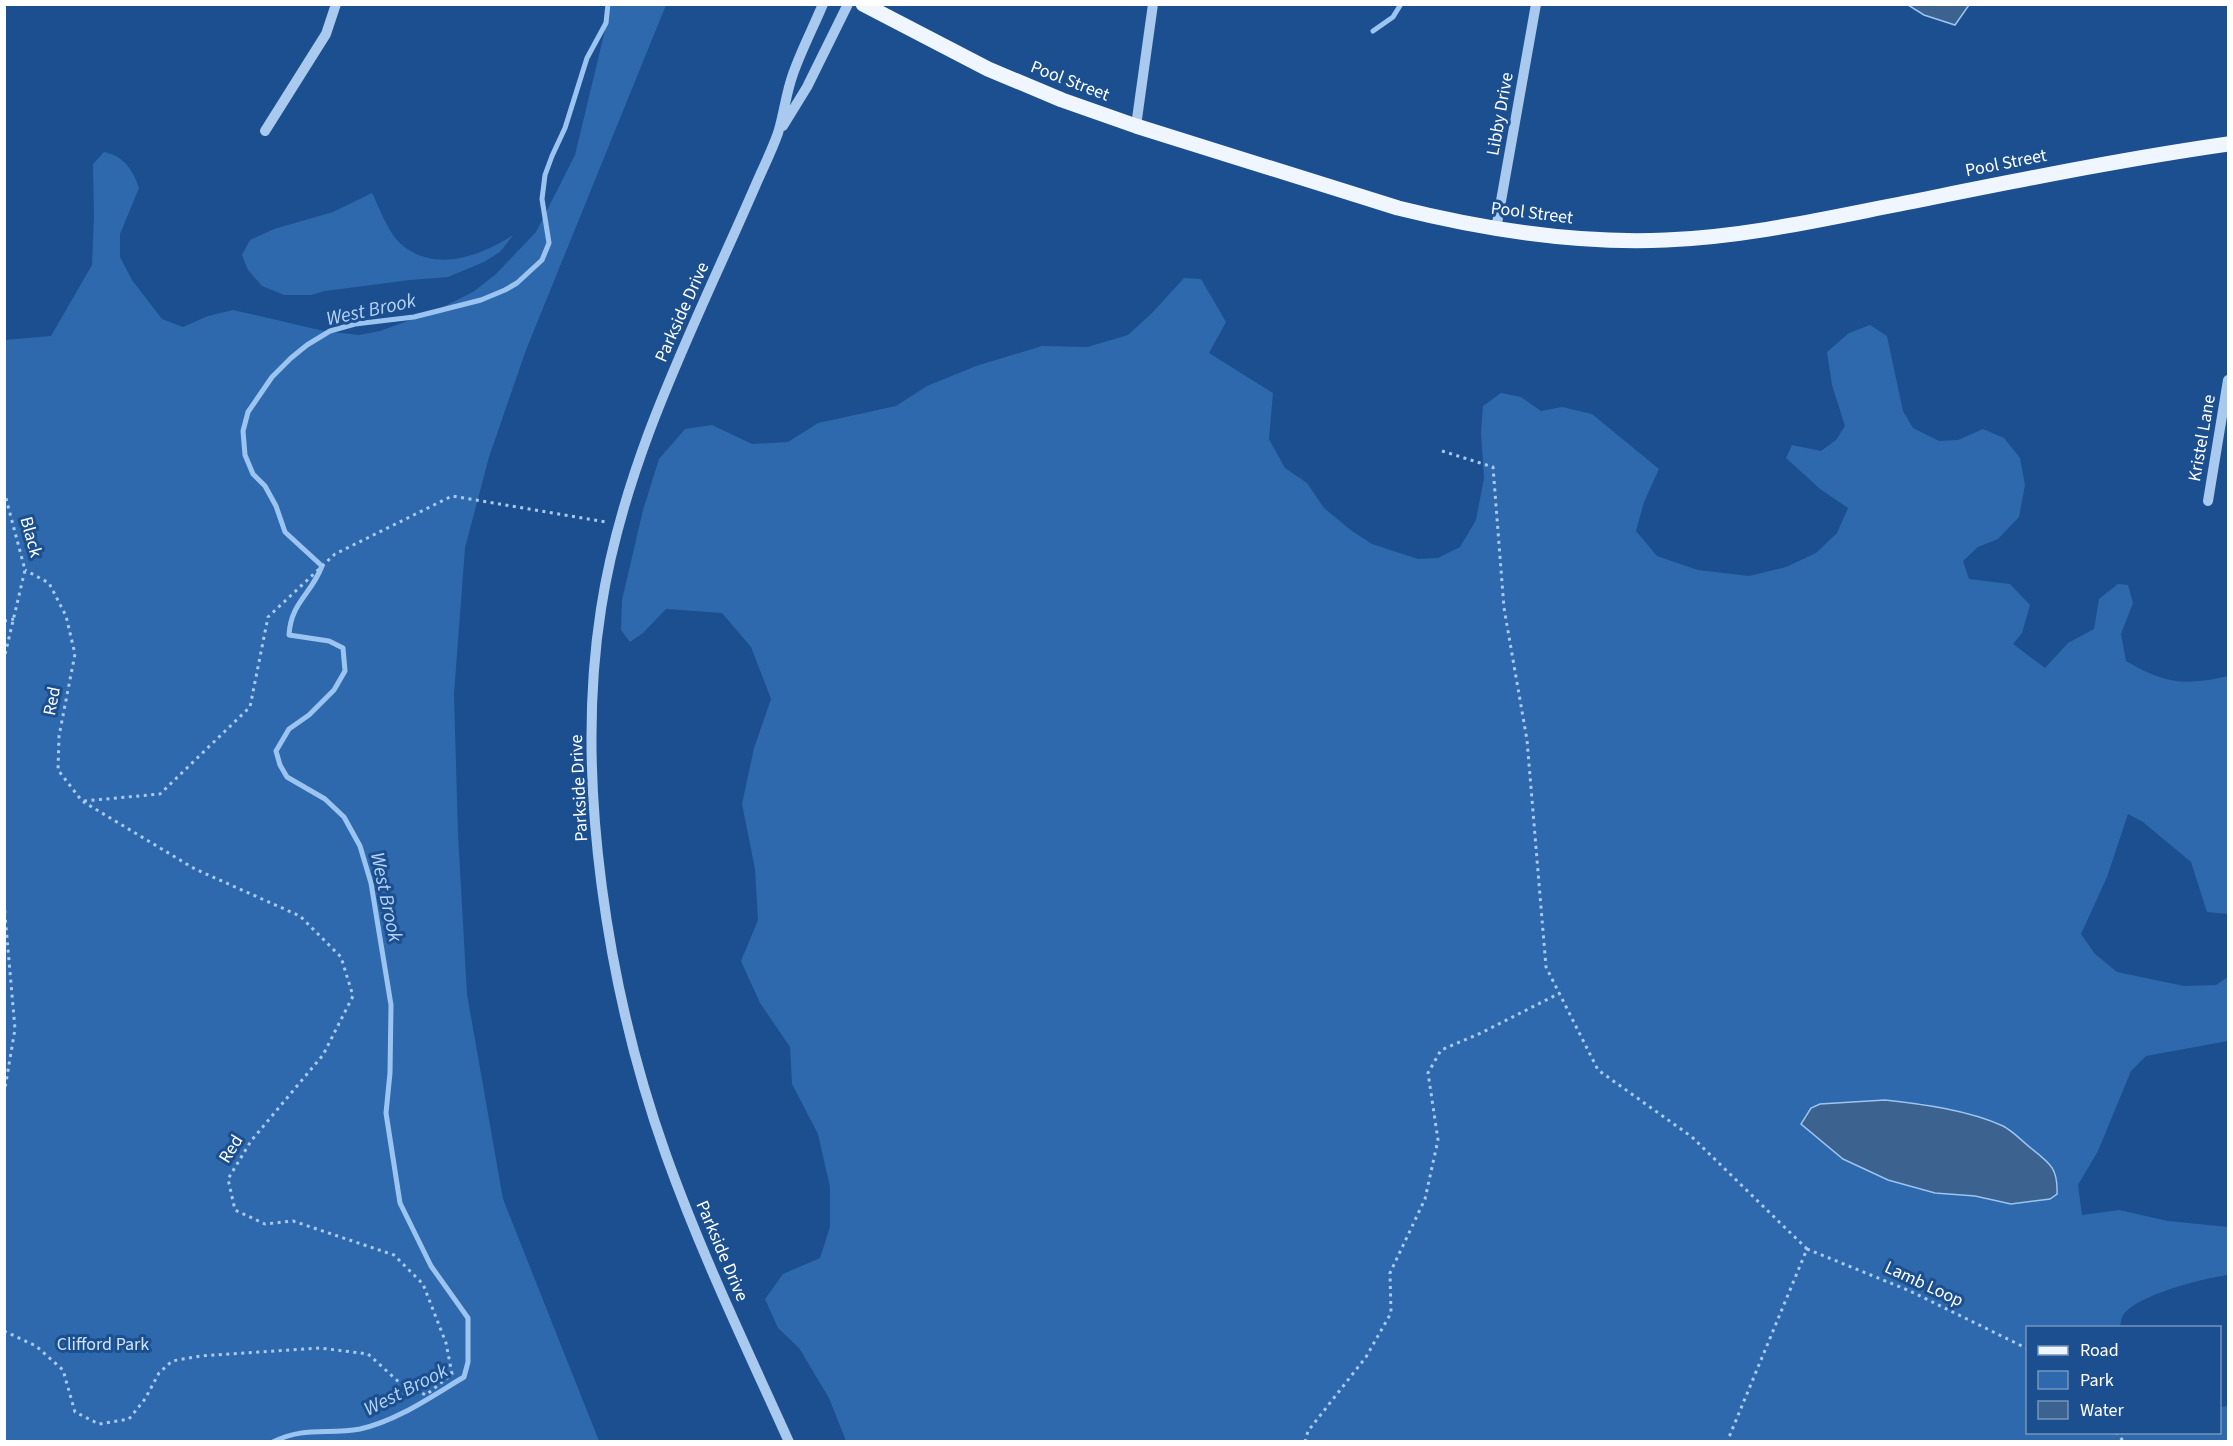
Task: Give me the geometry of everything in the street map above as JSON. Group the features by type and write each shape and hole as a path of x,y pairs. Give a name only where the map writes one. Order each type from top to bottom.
{"main road":[{"name":"Pool Street","path":"863,4 988,69 1062,100 1136,126 1398,208 1444,220 1558,237 1637,241 1729,234 1808,222 2062,172 2229,144"}],"street":[{"path":"265,131 326,34 336,4"},
{"name":"Parkside Drive","path":"777,134 792,76 823,4"},
{"name":"Parkside Drive","path":"789,1442 715,1278 664,1151 631,1040 613,950 601,873 592,786 593,674 601,608 619,524 639,459 664,393 777,134 807,87 848,4"},
{"path":"1136,126 1153,4"},
{"name":"Libby Drive","path":"1497,229 1536,4"},
{"name":"Kristel Lane","path":"2208,501 2229,380"}],"path":[{"path":"1442,451 1493,467 1504,608 1527,740 1546,967 1598,1070 1692,1137 1807,1249 1727,1442"},
{"name":"Black","path":"4,492 25,570 4,659"},
{"path":"82,801 160,794 250,707 268,617 335,554 452,496 619,524"},
{"name":"Red","path":"4,1331 36,1346 63,1370 75,1412 99,1424 129,1419 145,1399 159,1373 172,1361 201,1356 320,1348 368,1354 400,1383 426,1395 452,1374 446,1343 423,1284 394,1255 293,1221 265,1224 235,1210 228,1179 251,1141 323,1054 353,996 341,957 300,916 195,869 82,801 58,770 59,736 75,654 66,616 49,583 25,570"},
{"path":"4,621 14,619"},
{"path":"4,895 15,1029 4,1094"},
{"path":"1305,1442 1308,1431 1366,1357 1391,1313 1390,1273 1425,1199 1438,1140 1428,1072 1441,1050 1481,1033 1560,993"},
{"name":"Lamb Loop","path":"1807,1249 1910,1291 2026,1348"},
{"path":"4,1275 4,1288"}],"green space":[{"name":"Clifford Park","path":"611,5 666,5 526,350 489,457 465,548 454,694 458,834 467,994 503,1199 599,1441 5,1441 5,340 51,336 92,265 93,164 104,152 117,157 127,165 139,188 120,234 120,257 132,280 162,319 183,327 208,316 233,310 324,331 359,335 380,331 435,311 473,292 496,274 536,232 575,155"},
{"path":"372,193 388,227 397,240 415,253 429,258 443,260 472,255 513,235 500,252 484,262 448,277 325,291 311,295 284,295 262,286 248,270 242,255 250,240 274,229 333,212"},
{"path":"1184,278 1201,279 1226,322 1209,353 1273,393 1269,439 1285,468 1307,483 1324,508 1352,531 1372,544 1418,559 1438,558 1460,547 1476,520 1484,478 1481,433 1483,406 1501,393 1521,397 1541,411 1562,407 1592,414 1659,469 1644,502 1636,531 1657,556 1698,570 1749,576 1786,567 1816,553 1837,533 1848,508 1820,489 1786,458 1792,445 1821,451 1836,440 1845,426 1832,385 1827,352 1849,333 1870,325 1887,336 1903,411 1913,428 1939,441 1958,440 1983,429 2004,438 2020,458 2025,485 2019,517 1998,539 1978,547 1963,561 1969,579 2010,584 2030,605 2022,633 2013,644 2045,668 2068,643 2094,629 2099,599 2118,584 2128,585 2133,603 2121,634 2126,661 2152,674 2176,681 2199,681 2228,676 2228,914 2207,912 2191,862 2143,822 2128,814 2107,877 2081,934 2095,954 2117,972 2184,986 2216,985 2228,977 2228,1041 2146,1056 2131,1071 2098,1151 2078,1185 2082,1215 2119,1210 2168,1221 2228,1227 2228,1275 2188,1284 2143,1300 2124,1314 2120,1326 2026,1326 2026,1434 2221,1434 2221,1407 2228,1406 2228,1441 846,1441 829,1398 799,1348 778,1328 765,1299 783,1274 820,1258 830,1227 830,1187 818,1134 792,1084 790,1047 760,1003 741,961 758,920 755,869 742,804 754,748 771,699 751,647 722,613 666,609 643,633 630,642 621,630 622,600 643,510 659,459 685,429 712,425 752,444 788,442 818,423 896,406 927,386 976,366 1042,346 1087,347 1128,335","holes":["1920,1103 2005,1127 2011,1204 1975,1196 1935,1193 1843,1159 1802,1124 1811,1108"]}],"water":[{"path":"1908,5 1969,5 1955,25 1924,15"},
{"path":"1885,1100 1960,1112 2003,1126 2049,1163 2055,1173 2057,1194 2050,1199 2011,1204 1975,1196 1935,1193 1888,1180 1843,1159 1801,1124 1811,1108 1820,1104"}],"waterway":[{"name":"West Brook","path":"273,1442 306,1432 348,1431 374,1425 414,1407 464,1377 468,1362 468,1318 431,1266 400,1203 386,1113 390,1073 391,1005 371,883 360,846 344,817 325,799 287,777 276,751 289,729 309,715 334,690 345,671 343,648 329,641 289,635 293,614 322,566 285,532 276,506 265,486 253,474 245,455 243,431 248,412 272,377 307,345 330,331 355,324 414,317 481,300 517,283 542,260 549,243 542,199 545,175 565,128 587,58 606,23 608,4"},
{"path":"1373,31 1393,17 1401,4"}]}
